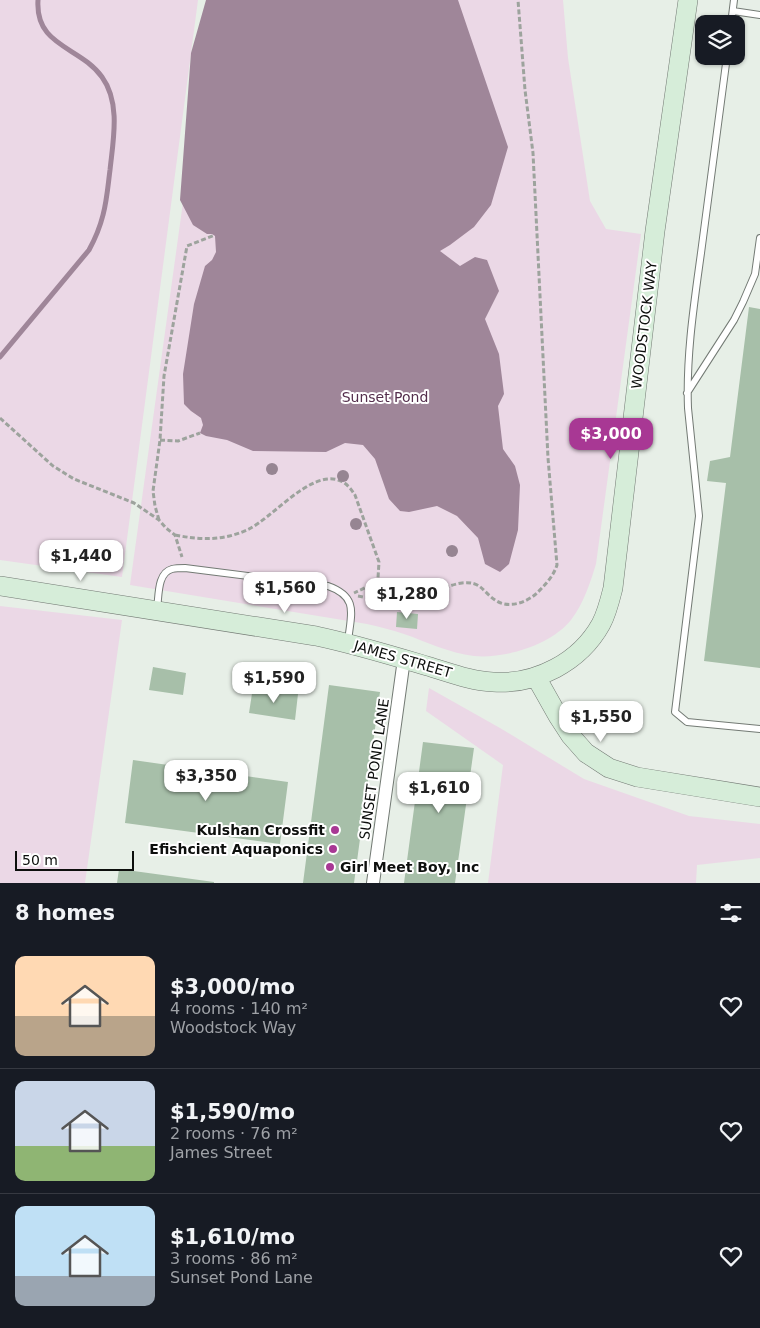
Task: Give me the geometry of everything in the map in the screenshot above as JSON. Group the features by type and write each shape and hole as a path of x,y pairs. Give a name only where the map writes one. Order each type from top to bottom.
{"main road":[{"name":"WOODSTOCK WAY","path":"536,677 554,669 583,649 602,623 609,606 656,231 688,0"},
{"name":"JAMES STREET","path":"0,586 316,636 348,643 458,676 491,682 536,677"},
{"path":"536,677 571,736 586,753 609,768 637,777 760,797"}],"street":[{"name":"SUNSET POND LANE","path":"373,883 404,659"}],"lane":[{"path":"732,15 734,0"},
{"path":"732,11 760,15"},
{"path":"726,65 690,344 687,394 699,516 676,712 687,722 760,729"},
{"path":"687,394 734,320 755,274 760,238"},
{"path":"157,610 160,582 164,574 172,569 185,568 328,586 346,595 350,603 348,643"}],"path":[{"path":"358,596 388,603 402,604 418,600 450,586 472,583 483,588 495,600 512,605 534,595 552,576 557,565 548,458 533,153 525,90 518,0"},
{"path":"159,520 153,491 160,440 164,376 187,246 215,236"},
{"path":"0,418 53,466 74,479 134,503 159,520 175,535 206,539 231,536 259,524 309,484 322,479 338,480 349,487 355,495 379,562 378,578 372,585 346,595"},
{"path":"160,440 178,441 200,433"},
{"path":"175,535 185,568"}],"green space":[{"path":"0,0 198,0 122,577 0,560"},
{"name":"Sunset Pond","path":"211,0 563,0 568,58 590,201 606,229 641,234 596,564 589,586 576,613 552,637 527,649 513,653 486,656 465,655 367,624 130,585"},
{"path":"0,606 122,620 85,883 0,883"},
{"path":"429,688 584,779 689,816 760,824 760,858 697,865 696,883 488,883 503,765 426,711"}],"shaded area":[{"name":"Sunset Pond","path":"206,0 458,0 508,147 491,205 474,227 440,251 460,266 475,257 487,260 499,291 485,319 499,354 504,394 498,406 503,449 515,466 520,485 518,530 509,564 500,572 485,564 478,538 457,516 437,506 409,512 400,511 389,499 375,459 363,445 345,443 326,452 253,451 227,440 200,433 203,425 201,418 184,404 183,374 194,304 205,266 212,260 216,252 215,236 207,234 193,225 180,200 191,53"}],"building":[{"path":"749,307 760,309 760,668 704,661 726,483 707,481 710,461 730,457"},
{"path":"397,612 418,614 417,629 396,627"},
{"path":"153,667 186,673 183,695 149,690"},
{"path":"329,685 380,692 354,883 303,883"},
{"path":"253,687 298,694 295,720 249,713"},
{"path":"423,742 474,748 455,883 404,883"},
{"path":"133,760 288,782 280,844 125,823"},
{"path":"119,869 214,882 214,883 117,883"}],"waterway":[{"path":"0,357 89,250 99,228 104,209 113,147 114,110 108,87 93,67 51,37 44,28 39,16 38,0"}],"place":[{"name":"Kulshan Crossfit","path":"335,830"},
{"name":"Efishcient Aquaponics","path":"333,849"},
{"name":"Girl Meet Boy, Inc","path":"330,867"}]}
